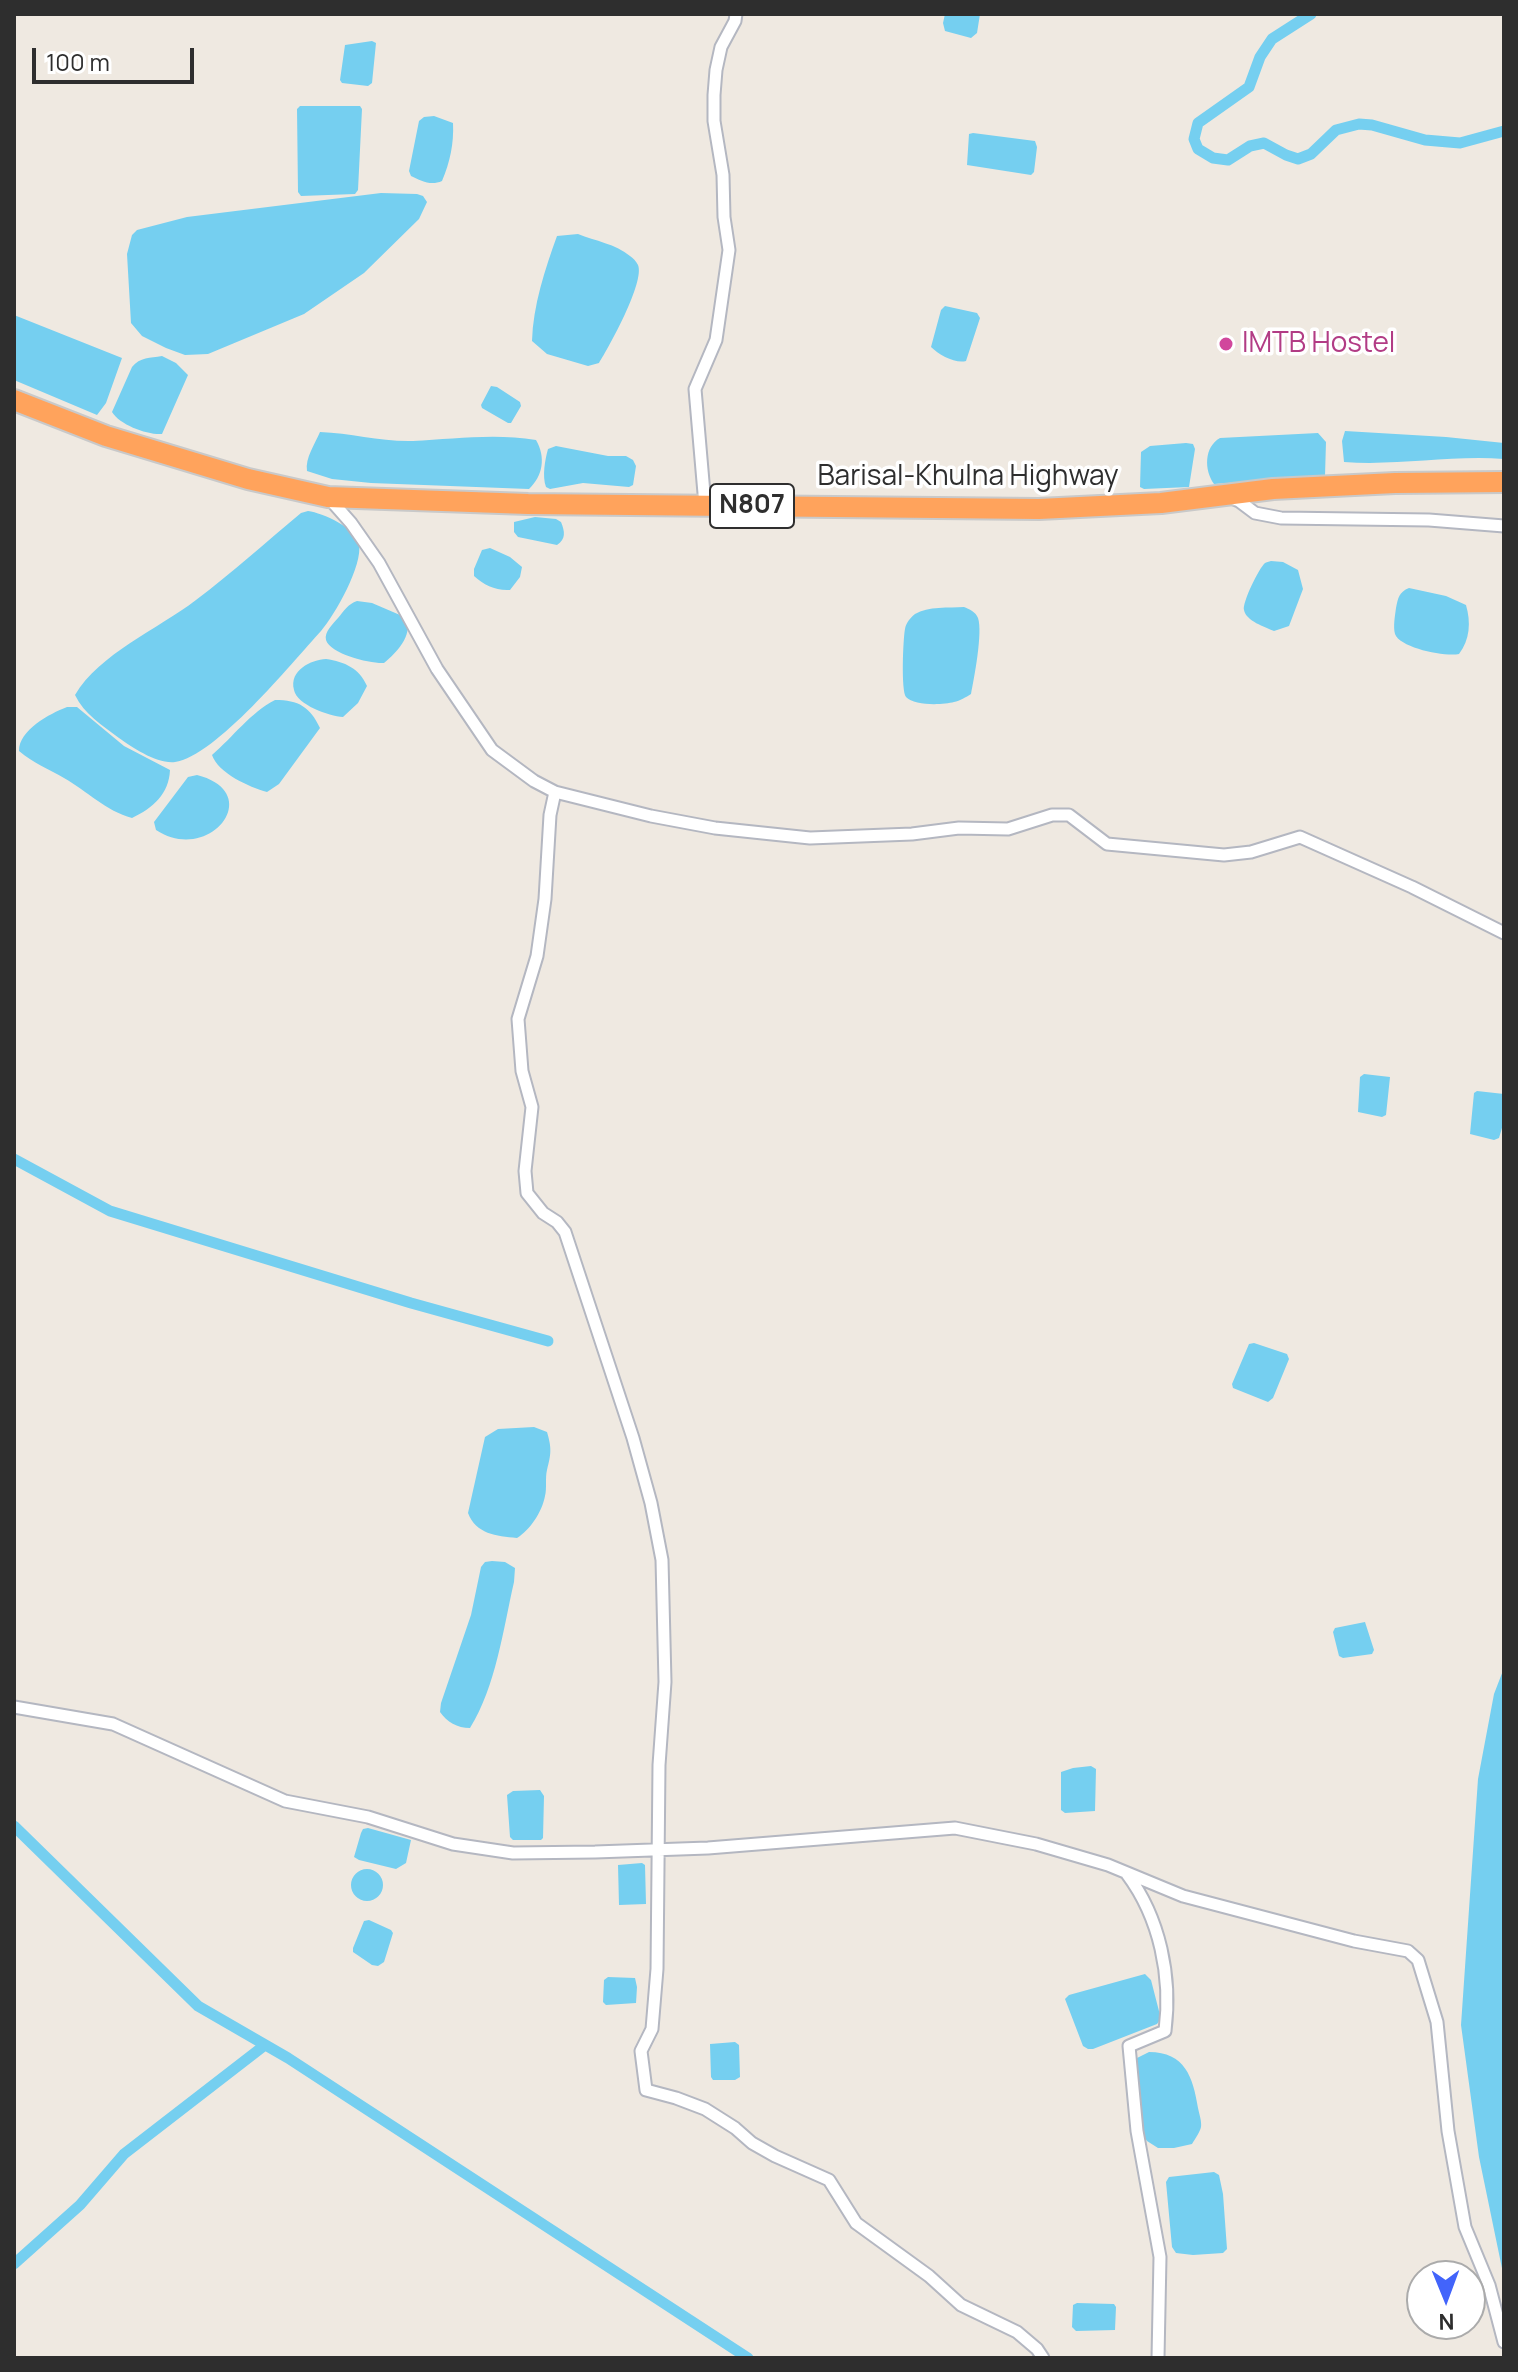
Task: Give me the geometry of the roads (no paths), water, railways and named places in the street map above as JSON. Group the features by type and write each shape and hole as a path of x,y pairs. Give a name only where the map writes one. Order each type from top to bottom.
{"highway":[{"name":"Barisal-Khulna Highway","path":"14,400 106,436 248,479 328,497 528,504 1039,509 1161,503 1273,489 1504,482"}],"street":[{"path":"705,505 695,389 716,340 729,250 723,175 714,121 714,95 721,47 736,14"},
{"path":"1225,495 1255,513 1281,518 1429,520 1504,526"},
{"path":"328,497 379,563 437,669 492,750 534,781 555,792 715,828 810,838 912,834 959,828 1008,829 1052,815 1069,815 1107,844 1224,855 1251,852 1300,837 1412,887 1504,933"},
{"path":"555,792 550,815 545,899 537,956 518,1019 522,1071 532,1107 525,1171 527,1193 533,1203 565,1232 633,1438 662,1560 665,1682 659,1765 657,1969 652,2029 641,2051 646,2090 705,2109 763,2149 829,2180 856,2223 929,2276 961,2305 1017,2332 1043,2358"},
{"path":"14,1707 113,1724 285,1801 368,1817 453,1844 513,1853 595,1852 720,1847 955,1828 1036,1844 1126,1872 1183,1896 1354,1941 1408,1951 1418,1960 1437,2022 1448,2131 1465,2227 1489,2285 1504,2342"},
{"path":"1126,1872 1141,1893 1156,1927 1166,1985 1165,2031 1129,2046 1137,2131 1160,2257 1158,2358"}],"water":[{"path":"945,14 980,14 977,33 971,38 945,31"},
{"path":"376,43 372,83 368,86 342,83 345,45"},
{"path":"300,106 360,106 362,109 358,190 355,194 301,196 298,192 297,109"},
{"path":"434,116 453,123 453,138 442,181 430,183 411,176 409,171 419,121"},
{"path":"969,134 1035,141 1034,172 1031,175 967,165"},
{"path":"381,193 417,194 427,202 419,219 364,273 304,314 208,354 185,355 166,348 142,336 131,323 127,254 132,235 137,230 187,217"},
{"path":"578,234 624,252 636,262 639,273 625,314 610,343 599,363 588,366 547,354 532,341 537,301 557,236"},
{"path":"945,306 977,313 980,318 966,361 948,358 931,347 941,310"},
{"path":"14,315 122,358 106,403 97,415 14,380"},
{"path":"162,356 176,363 188,375 162,434 156,434 127,425 112,412 132,367 142,360"},
{"path":"491,386 520,402 521,406 511,423 482,408"},
{"path":"1345,431 1504,443 1504,459 1344,462 1342,441"},
{"path":"320,432 401,441 490,437 536,440 542,466 529,489 332,479 307,471 309,456"},
{"path":"1318,433 1326,442 1325,476 1214,484 1211,478 1207,466 1208,453 1220,438"},
{"path":"1193,444 1195,449 1189,487 1140,487 1141,452 1150,446"},
{"path":"556,446 608,456 626,456 636,466 633,485 583,483 550,489 546,487 544,473 547,453 548,449"},
{"path":"308,511 338,522 352,532 359,544 357,564 340,602 321,631 231,727 192,756 168,762 131,746 83,708 75,695 99,667 196,600 301,513"},
{"path":"535,517 561,522 564,535 560,543 557,545 518,537 514,532 514,522"},
{"path":"490,548 510,557 522,567 520,577 510,590 490,587 474,576 482,550"},
{"path":"1271,561 1283,562 1298,570 1303,589 1289,626 1274,631 1252,620 1244,610 1259,571"},
{"path":"1409,588 1446,596 1466,605 1468,631 1459,654 1424,650 1405,643 1395,634 1398,598"},
{"path":"357,601 372,603 407,618 405,638 384,663 343,654 326,640 331,625"},
{"path":"964,607 976,614 979,625 978,656 971,694 943,704 910,700 904,693 903,675 907,623 915,614 926,610"},
{"path":"326,659 351,667 367,686 358,703 343,717 307,705 294,690 295,677 302,667"},
{"path":"275,700 303,706 320,728 279,784 267,792 227,773 212,755 250,718"},
{"path":"67,707 77,707 124,746 170,770 163,793 147,810 132,818 123,815 19,751 20,743 29,730 44,718"},
{"path":"197,775 218,784 228,796 229,810 223,822 211,833 195,839 176,838 156,830 154,822 188,777"},
{"path":"1364,1074 1390,1077 1386,1115 1382,1117 1358,1112 1360,1077"},
{"path":"1474,1093 1504,1094 1504,1121 1499,1138 1494,1140 1470,1134"},
{"path":"1249,1344 1287,1354 1289,1359 1273,1398 1268,1402 1233,1388 1232,1384"},
{"path":"534,1427 547,1432 550,1447 546,1493 538,1514 517,1538 481,1530 468,1513 485,1437 498,1429"},
{"path":"485,1562 505,1562 515,1568 514,1582 486,1694 470,1728 465,1728 446,1719 440,1712 441,1703 471,1615 481,1567"},
{"path":"1365,1622 1374,1650 1372,1654 1339,1656 1333,1632 1335,1628"},
{"path":"1504,1668 1504,2278 1479,2157 1461,2025 1478,1779 1494,1694"},
{"path":"1091,1766 1096,1769 1095,1811 1065,1813 1061,1810 1061,1772"},
{"path":"540,1790 544,1796 543,1838 513,1840 510,1837 507,1795 513,1791"},
{"path":"368,1828 411,1840 406,1863 396,1869 354,1857 361,1833"},
{"path":"618,1865 645,1865 646,1904 619,1905"},
{"path":"367,1869 378,1874 383,1885 378,1896 367,1901 356,1896 351,1885 356,1874"},
{"path":"369,1920 393,1933 384,1962 378,1966 353,1952 364,1921"},
{"path":"1145,1974 1151,1980 1160,2015 1157,2024 1093,2049 1083,2046 1065,1999 1069,1995"},
{"path":"608,1977 635,1978 636,2003 606,2005 603,2002 604,1980"},
{"path":"735,2042 739,2045 740,2077 735,2080 713,2080 710,2044"},
{"path":"1149,2052 1171,2056 1190,2077 1201,2125 1192,2144 1158,2148 1147,2141 1140,2131 1135,2059"},
{"path":"1214,2172 1219,2175 1223,2194 1227,2249 1223,2253 1176,2253 1172,2247 1166,2182 1169,2177"},
{"path":"1114,2304 1115,2330 1076,2331 1072,2327 1073,2305"}],"waterway":[{"path":"1311,14 1272,39 1260,57 1249,87 1198,123 1194,139 1198,149 1213,158 1228,160 1250,146 1264,143 1298,159 1311,154 1336,130 1359,124 1425,140 1460,143 1504,131"},
{"path":"14,1159 110,1211 411,1303 548,1341"},
{"path":"14,1826 198,2006 288,2058 748,2358"},
{"path":"14,2264 80,2205 124,2154 265,2045"}],"place":[{"name":"IMTB Hostel","path":"1226,344"}]}
